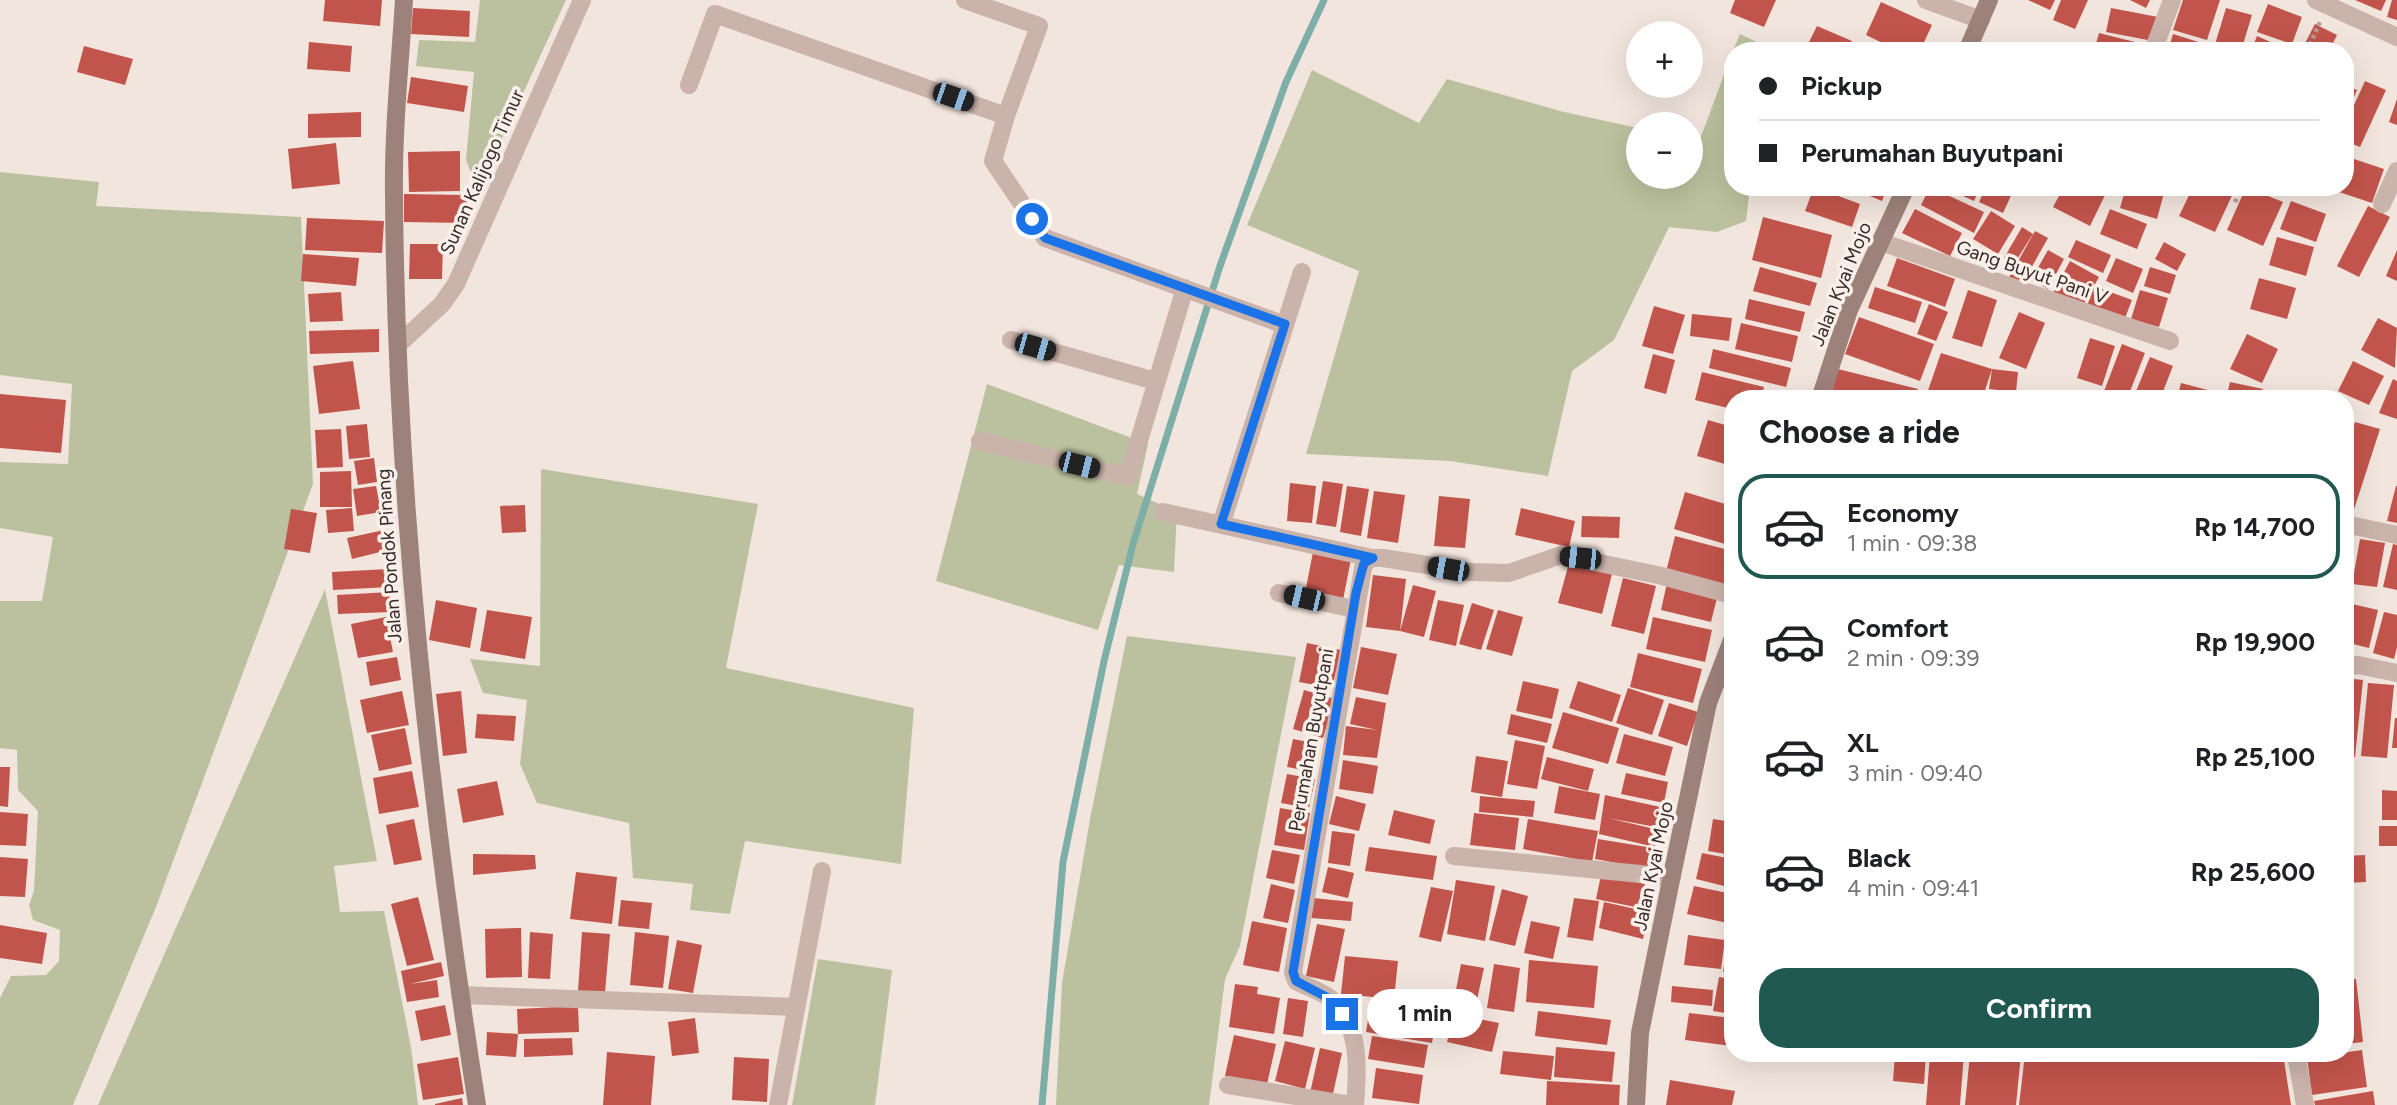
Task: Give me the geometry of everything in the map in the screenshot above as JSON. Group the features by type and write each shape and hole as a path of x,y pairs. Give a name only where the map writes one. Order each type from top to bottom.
{"street":[{"name":"Jalan Pondok Pinang","path":"404,0 394,193 405,509 417,655 460,995 477,1105"},
{"name":"Sunan Kalijogo Timur","path":"398,345 442,304 456,284 582,0"},
{"path":"965,0 1039,26 1006,116 993,161 1045,238 1285,324"},
{"path":"1926,0 1981,20"},
{"path":"1971,42 1990,0"},
{"path":"2156,42 2172,0"},
{"path":"2322,3 2397,37"},
{"path":"689,85 718,7 1006,116"},
{"path":"2382,204 2397,172"},
{"name":"Jalan Kyai Mojo","path":"1823,390 1849,310 1902,196"},
{"name":"Gang Buyut Pani V","path":"1881,242 2170,341"},
{"path":"1221,524 1302,272"},
{"path":"980,441 1128,477 1155,382 1192,291"},
{"path":"1010,340 1155,382"},
{"path":"1163,512 1373,558 1471,572 1509,573 1561,555 1662,576 1724,593"},
{"path":"2354,526 2397,535"},
{"name":"Perumahan Buyutpani","path":"1353,1105 1358,1073 1353,1035 1332,1000 1296,981 1293,972 1354,609 1364,563 1373,558"},
{"path":"1279,593 1354,609"},
{"name":"Jalan Kyai Mojo","path":"1636,1105 1640,1033 1708,703 1724,661"},
{"path":"2354,666 2397,673"},
{"path":"1454,856 1672,877"},
{"path":"778,1105 822,871"},
{"path":"460,995 796,1007"},
{"path":"2297,1062 2305,1105"},
{"path":"1228,1086 1353,1105"}],"path":[{"path":"2310,42 2322,3"},
{"path":"2235,202 2238,196"}],"green space":[{"path":"480,0 566,0 478,191 466,160 474,72 416,66 419,40 475,42"},
{"path":"1740,34 1756,42 1737,42"},
{"path":"1312,70 1419,123 1447,79 1564,112 1626,125 1626,189 1703,189 1703,131 1724,75 1724,196 1749,196 1746,221 1717,232 1669,227 1614,340 1572,371 1548,476 1450,461 1306,454 1359,271 1247,225"},
{"path":"0,172 99,182 96,206 301,217 313,484 156,907 73,1105 0,1105 0,998 11,976 46,975 59,961 60,930 33,920 29,905 34,891 38,811 18,790 17,750 0,748 0,601 42,601 53,537 0,528 0,462 68,464 72,384 0,375"},
{"path":"987,384 1148,444 1137,494 1177,512 1174,572 1119,565 1098,630 936,581"},
{"path":"541,469 758,504 726,668 914,708 901,864 745,841 730,914 690,910 693,884 633,878 629,823 537,803 520,764 527,700 483,693 470,659 540,666"},
{"path":"325,589 377,861 334,866 340,912 384,911 411,1047 418,1105 98,1105"},
{"path":"1127,636 1296,657 1240,946 1225,979 1209,1105 1056,1105 1062,983 1090,819"},
{"path":"818,959 892,970 875,1105 792,1105"}],"building":[{"path":"325,0 382,0 380,26 323,21"},
{"path":"1735,0 1776,0 1764,27 1730,13"},
{"path":"2028,0 2055,0 2050,10"},
{"path":"2061,0 2088,0 2075,29 2053,20"},
{"path":"2130,0 2150,0 2146,8"},
{"path":"2183,0 2220,0 2207,40 2173,30"},
{"path":"2355,0 2386,0 2381,11"},
{"path":"2392,0 2397,0 2397,20 2387,17"},
{"path":"1881,2 1932,25 1924,42 1880,42 1866,35"},
{"path":"2268,4 2302,17 2293,42 2257,32"},
{"path":"413,8 470,11 469,37 411,34"},
{"path":"2111,8 2158,17 2153,41 2106,32"},
{"path":"2226,8 2252,15 2244,42 2216,42"},
{"path":"2315,24 2337,35 2334,42 2306,42"},
{"path":"1817,26 1852,41 1852,42 1809,42"},
{"path":"2099,33 2135,42 2096,42"},
{"path":"2173,34 2198,42 2171,42"},
{"path":"2257,36 2271,42 2255,42"},
{"path":"309,42 352,46 350,72 307,69"},
{"path":"84,46 133,59 125,85 77,72"},
{"path":"411,77 468,86 464,112 407,103"},
{"path":"2365,81 2386,90 2360,147 2354,145 2354,105"},
{"path":"2397,99 2397,125 2389,122"},
{"path":"361,112 361,137 308,138 308,114"},
{"path":"336,143 340,184 292,189 288,149"},
{"path":"460,151 460,191 409,192 408,152"},
{"path":"2354,159 2384,169 2372,203 2351,196 2354,196"},
{"path":"404,194 467,195 467,223 404,222"},
{"path":"1811,196 1838,196 1860,204 1852,227 1805,211"},
{"path":"1870,196 1884,196 1882,201"},
{"path":"1926,196 1949,196 1984,212 1974,233 1921,205"},
{"path":"1963,196 1976,196 1974,201"},
{"path":"1982,196 2011,196 2003,213 1979,202"},
{"path":"2059,196 2105,196 2090,226 2053,207"},
{"path":"2123,196 2163,196 2157,219 2120,208"},
{"path":"2189,196 2232,196 2215,232 2179,216"},
{"path":"2242,196 2268,196 2283,202 2263,246 2227,230"},
{"path":"2291,201 2326,214 2316,242 2280,229"},
{"path":"2368,206 2390,217 2359,277 2337,266"},
{"path":"1915,209 1962,233 1950,256 1902,233"},
{"path":"2110,209 2147,224 2137,249 2100,234"},
{"path":"1991,211 2015,226 1998,254 1973,239"},
{"path":"1763,217 1832,235 1821,278 1752,260"},
{"path":"307,218 384,221 382,253 305,250"},
{"path":"2022,227 2033,234 2014,264 2004,258"},
{"path":"2035,231 2048,238 2021,286 2008,279"},
{"path":"2277,237 2314,247 2306,276 2269,265"},
{"path":"2076,240 2111,255 2103,273 2068,257"},
{"path":"2164,242 2186,254 2177,271 2155,259"},
{"path":"410,244 443,244 442,279 409,279"},
{"path":"2048,250 2064,259 2048,289 2031,280"},
{"path":"2397,250 2397,281 2386,276"},
{"path":"303,254 359,258 356,286 301,281"},
{"path":"1897,258 1955,279 1945,307 1887,286"},
{"path":"2116,258 2143,269 2133,293 2106,281"},
{"path":"2070,261 2099,277 2081,309 2053,293"},
{"path":"1760,267 1817,283 1810,306 1753,291"},
{"path":"2150,267 2176,275 2170,294 2144,286"},
{"path":"2259,278 2296,288 2287,319 2250,309"},
{"path":"2094,286 2132,300 2123,323 2086,309"},
{"path":"1875,287 1922,302 1915,323 1868,308"},
{"path":"1968,290 1997,300 1982,347 1952,338"},
{"path":"2140,290 2168,298 2159,327 2131,319"},
{"path":"341,292 343,321 310,322 308,294"},
{"path":"1749,299 1805,312 1800,332 1745,319"},
{"path":"1929,304 1948,312 1936,341 1917,334"},
{"path":"1654,306 1685,315 1673,354 1642,346"},
{"path":"2019,312 2045,323 2026,369 1999,358"},
{"path":"1692,314 1732,318 1729,341 1690,336"},
{"path":"1859,317 1934,344 1920,381 1845,354"},
{"path":"2378,318 2397,328 2395,368 2361,350"},
{"path":"1741,323 1798,336 1792,362 1735,349"},
{"path":"379,329 379,352 310,354 309,331"},
{"path":"2247,334 2278,349 2262,383 2230,369"},
{"path":"2090,338 2115,346 2102,386 2077,378"},
{"path":"2122,344 2145,353 2131,390 2105,390"},
{"path":"1713,349 1791,368 1786,387 1709,368"},
{"path":"1941,353 1992,369 1985,390 1928,390"},
{"path":"1653,354 1675,360 1666,394 1644,388"},
{"path":"2150,357 2173,366 2164,390 2137,390"},
{"path":"353,361 360,409 319,414 313,366"},
{"path":"2353,361 2384,376 2369,405 2354,398 2354,390 2338,390"},
{"path":"1838,369 1918,389 1918,390 1832,390"},
{"path":"1992,369 2018,372 2016,390 1989,389"},
{"path":"1702,372 1764,387 1763,390 1724,390 1724,407 1695,400"},
{"path":"2393,379 2397,381 2397,419 2379,413"},
{"path":"2230,382 2263,389 2263,390 2228,390"},
{"path":"2181,383 2208,390 2179,390"},
{"path":"0,394 66,400 61,453 0,448"},
{"path":"1708,420 1724,425 1724,464 1697,456"},
{"path":"2355,422 2380,429 2354,510"},
{"path":"367,424 370,457 349,459 346,426"},
{"path":"341,429 343,467 317,468 315,430"},
{"path":"374,458 377,482 358,485 354,461"},
{"path":"351,471 352,507 320,507 320,472"},
{"path":"1323,481 1343,484 1336,527 1316,524"},
{"path":"1290,483 1316,486 1312,523 1287,521"},
{"path":"376,486 381,512 357,516 353,489"},
{"path":"1347,486 1369,489 1361,536 1340,532"},
{"path":"2397,486 2397,523 2387,521"},
{"path":"1374,491 1405,495 1398,543 1367,538"},
{"path":"1685,492 1724,504 1724,544 1674,529"},
{"path":"1439,496 1470,499 1465,548 1434,546"},
{"path":"525,505 526,532 502,533 500,506"},
{"path":"352,508 354,531 328,533 326,510"},
{"path":"1521,508 1575,521 1569,547 1515,535"},
{"path":"291,509 317,513 310,553 284,549"},
{"path":"1582,516 1620,517 1619,538 1581,537"},
{"path":"384,530 388,550 352,559 347,538"},
{"path":"1675,536 1724,549 1723,587 1666,572"},
{"path":"2360,539 2385,543 2377,587 2354,584"},
{"path":"2393,544 2397,545 2397,590 2383,587"},
{"path":"1313,552 1351,559 1343,600 1305,593"},
{"path":"1569,563 1612,574 1602,614 1558,603"},
{"path":"388,569 389,587 333,590 332,572"},
{"path":"1373,575 1406,579 1400,631 1366,627"},
{"path":"1623,578 1656,586 1644,634 1611,626"},
{"path":"1667,583 1718,594 1711,622 1661,610"},
{"path":"1413,585 1436,591 1424,637 1400,631"},
{"path":"390,592 390,612 338,614 337,595"},
{"path":"436,600 477,608 470,648 429,640"},
{"path":"1438,600 1464,605 1456,646 1429,640"},
{"path":"1472,603 1494,610 1481,650 1459,644"},
{"path":"2354,604 2378,610 2369,648 2354,644"},
{"path":"487,610 532,617 525,659 480,651"},
{"path":"1498,610 1523,617 1512,656 1486,649"},
{"path":"2384,612 2397,615 2397,647 2394,659 2373,653"},
{"path":"386,617 393,652 358,658 351,624"},
{"path":"1653,617 1712,630 1705,662 1646,649"},
{"path":"1307,643 1341,650 1332,688 1299,682"},
{"path":"1361,647 1397,654 1388,695 1353,688"},
{"path":"1638,653 1702,669 1693,703 1630,687"},
{"path":"397,657 401,680 370,686 366,662"},
{"path":"2354,679 2363,680 2354,757"},
{"path":"1523,681 1559,689 1552,719 1516,711"},
{"path":"1578,681 1621,695 1612,722 1569,708"},
{"path":"2368,683 2394,685 2387,758 2361,756"},
{"path":"1628,688 1664,700 1652,735 1616,723"},
{"path":"1304,690 1335,699 1323,738 1293,729"},
{"path":"402,691 409,725 367,733 360,700"},
{"path":"461,691 467,753 443,756 436,694"},
{"path":"1356,697 1386,703 1377,758 1343,755 1346,726 1377,730 1350,724"},
{"path":"1669,703 1698,712 1687,746 1658,736"},
{"path":"1563,712 1619,728 1608,764 1552,748"},
{"path":"477,714 516,716 514,741 475,738"},
{"path":"1511,714 1552,724 1547,743 1507,734"},
{"path":"2395,718 2397,748 2392,748"},
{"path":"405,728 412,764 379,771 371,735"},
{"path":"1624,734 1673,747 1665,776 1616,763"},
{"path":"1293,739 1319,744 1314,772 1287,767"},
{"path":"1515,740 1545,746 1537,789 1507,784"},
{"path":"1476,756 1508,761 1502,797 1471,792"},
{"path":"1547,757 1594,769 1588,791 1541,779"},
{"path":"1343,760 1378,766 1373,794 1339,789"},
{"path":"0,767 10,767 8,807 0,806"},
{"path":"412,771 419,807 379,814 373,778"},
{"path":"1626,773 1668,782 1664,803 1621,794"},
{"path":"1287,774 1315,779 1309,808 1281,803"},
{"path":"497,781 504,815 463,823 457,789"},
{"path":"1559,786 1600,794 1595,820 1554,813"},
{"path":"2382,790 2397,791 2397,820 2382,820"},
{"path":"1605,795 1665,808 1661,828 1608,818 1659,830 1655,847 1599,834"},
{"path":"1336,796 1366,804 1359,831 1329,824"},
{"path":"1480,796 1535,801 1533,817 1479,812"},
{"path":"1280,808 1310,813 1304,850 1274,845"},
{"path":"1394,810 1435,820 1430,844 1388,835"},
{"path":"0,812 28,814 26,846 0,845"},
{"path":"1474,813 1519,818 1515,850 1470,845"},
{"path":"414,819 422,860 394,865 386,825"},
{"path":"1528,819 1598,831 1592,862 1523,849"},
{"path":"1713,819 1724,821 1724,854 1708,851"},
{"path":"2379,826 2397,826 2397,846 2379,846"},
{"path":"1332,831 1355,834 1350,866 1328,863"},
{"path":"1598,839 1653,848 1649,869 1595,859"},
{"path":"1369,847 1437,856 1433,880 1365,871"},
{"path":"1272,850 1300,855 1294,884 1266,878"},
{"path":"1702,853 1724,857 1724,886 1696,879"},
{"path":"473,854 535,855 536,869 473,875"},
{"path":"2365,855 2366,882 2354,883 2354,856"},
{"path":"0,857 28,859 25,897 0,896"},
{"path":"1328,867 1354,873 1348,898 1322,892"},
{"path":"576,872 617,877 612,924 570,919"},
{"path":"1601,875 1645,884 1640,908 1596,899"},
{"path":"1456,880 1495,886 1485,941 1447,934"},
{"path":"1271,884 1295,890 1288,923 1263,918"},
{"path":"1694,886 1724,892 1724,922 1687,914"},
{"path":"1431,887 1453,891 1441,942 1419,937"},
{"path":"1502,889 1528,896 1515,946 1489,940"},
{"path":"418,897 434,960 407,966 391,904"},
{"path":"1313,898 1353,902 1351,921 1311,918"},
{"path":"1574,898 1599,901 1593,941 1567,937"},
{"path":"621,900 652,903 649,929 618,926"},
{"path":"1604,902 1649,912 1643,939 1599,928"},
{"path":"1252,921 1287,928 1279,972 1243,965"},
{"path":"1531,921 1560,927 1553,959 1524,953"},
{"path":"1317,924 1345,929 1334,982 1306,976"},
{"path":"0,925 47,933 42,964 0,958"},
{"path":"521,928 522,977 486,978 485,929"},
{"path":"530,932 553,934 550,979 528,978"},
{"path":"582,932 610,934 605,993 578,991"},
{"path":"635,932 669,936 663,988 630,985"},
{"path":"1688,935 1724,940 1721,969 1684,965"},
{"path":"677,940 702,945 693,993 668,989"},
{"path":"1345,956 1398,961 1394,999 1341,994"},
{"path":"1529,960 1598,966 1594,1008 1526,1002"},
{"path":"441,962 444,976 410,984 437,980 439,997 407,1002 401,971"},
{"path":"1461,964 1484,968 1476,1004 1454,1000"},
{"path":"1494,964 1520,968 1514,1012 1487,1008"},
{"path":"1719,977 1724,978 1724,1013 1713,1011"},
{"path":"2354,979 2363,1042 2354,1043"},
{"path":"1235,984 1258,987 1257,994 1280,998 1274,1034 1229,1027"},
{"path":"1672,986 1713,990 1712,1006 1671,1002"},
{"path":"1288,998 1308,1001 1303,1037 1283,1034"},
{"path":"445,1005 451,1035 421,1041 415,1011"},
{"path":"578,1006 579,1032 518,1034 517,1009"},
{"path":"1370,1008 1436,1019 1432,1043 1366,1032"},
{"path":"1538,1011 1611,1020 1607,1045 1535,1036"},
{"path":"1689,1013 1724,1017 1724,1045 1685,1040"},
{"path":"1454,1014 1499,1023 1492,1052 1447,1042"},
{"path":"695,1018 699,1053 672,1056 668,1022"},
{"path":"487,1032 518,1034 516,1057 486,1055"},
{"path":"1234,1035 1276,1044 1267,1084 1225,1076"},
{"path":"1372,1036 1428,1045 1424,1068 1368,1059"},
{"path":"572,1038 573,1055 524,1057 524,1039"},
{"path":"1285,1041 1315,1048 1305,1089 1275,1081"},
{"path":"1556,1047 1615,1052 1612,1082 1554,1077"},
{"path":"1320,1048 1342,1053 1332,1098 1310,1093"},
{"path":"2362,1050 2367,1087 2312,1095 2308,1062 2354,1062 2354,1051"},
{"path":"1503,1051 1554,1056 1551,1080 1500,1074"},
{"path":"607,1052 655,1056 651,1105 603,1105"},
{"path":"458,1057 464,1094 423,1100 417,1064"},
{"path":"734,1057 769,1059 767,1102 732,1100"},
{"path":"1894,1062 1925,1062 1924,1084 1893,1081"},
{"path":"1929,1062 1963,1062 1960,1105 1926,1105"},
{"path":"1969,1062 2020,1062 2016,1105 1965,1105"},
{"path":"2024,1062 2284,1062 2291,1105 2019,1105"},
{"path":"1376,1068 1423,1075 1419,1104 1372,1098"},
{"path":"1670,1080 1735,1091 1732,1105 1666,1105"},
{"path":"1547,1081 1620,1085 1619,1105 1546,1105"},
{"path":"2373,1091 2375,1105 2315,1105 2314,1101"},
{"path":"462,1098 463,1105 435,1105 435,1104"}],"waterway":[{"path":"1042,1105 1063,862 1104,661 1133,544 1220,266 1286,82 1324,0"}],"route":[{"path":"1032,219 1045,238 1285,324 1221,524 1373,558 1364,563 1356,593 1332,754 1293,972 1296,981 1332,1000 1342,1014"}]}
